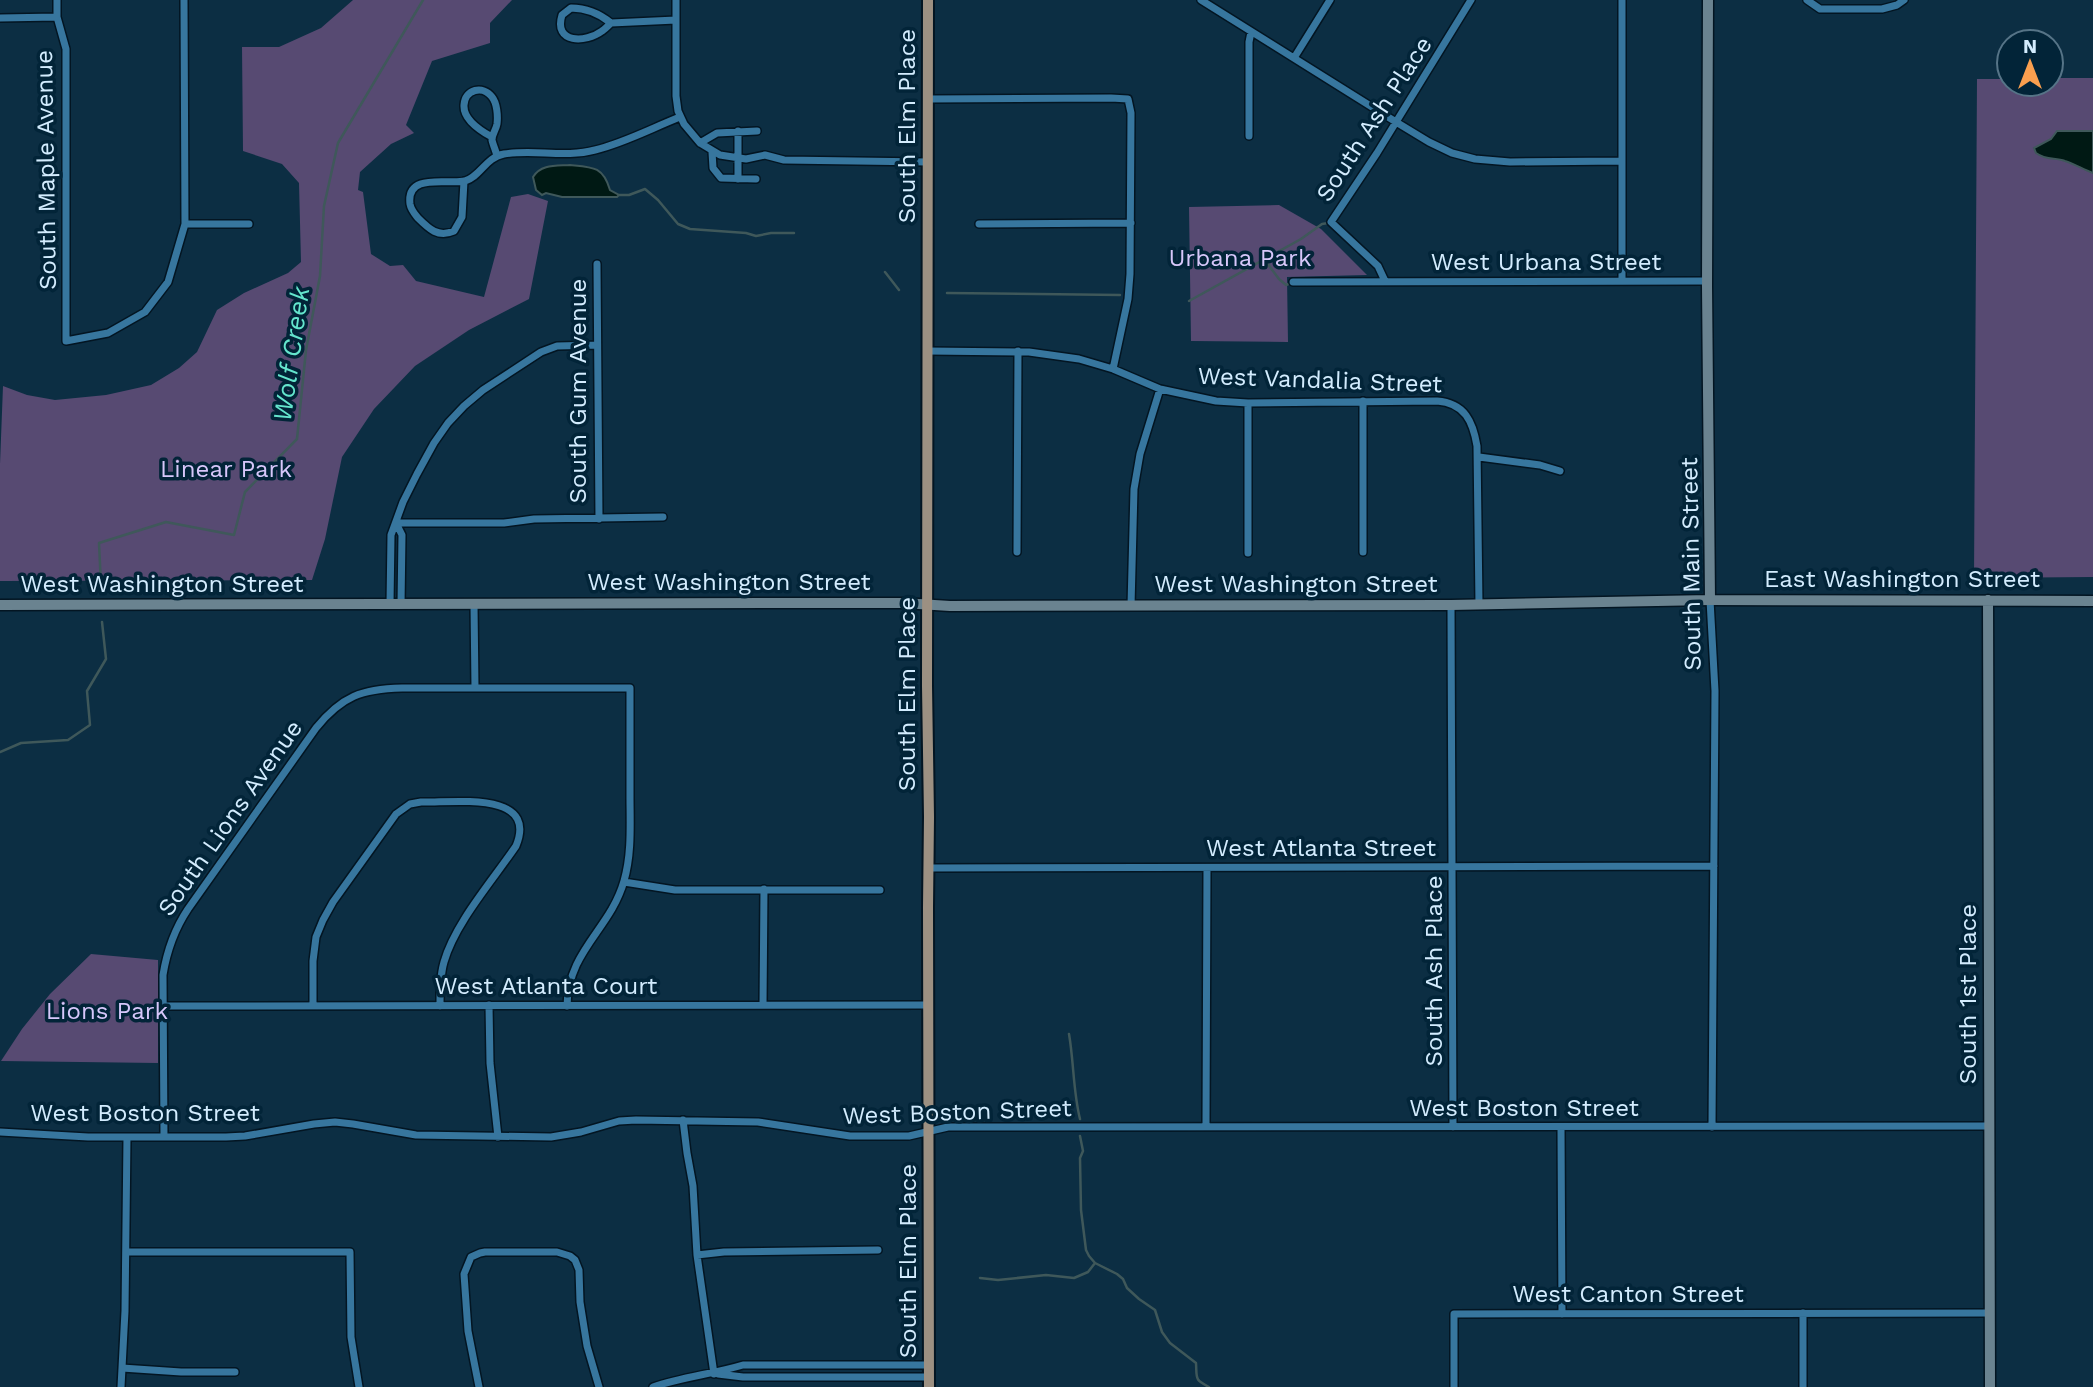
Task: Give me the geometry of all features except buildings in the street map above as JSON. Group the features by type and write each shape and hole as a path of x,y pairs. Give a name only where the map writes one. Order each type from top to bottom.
{"main road":[{"name":"South Elm Place","path":"928,0 929,1382"},
{"name":"South Main Street","path":"1708,0 1710,600"},
{"name":"East Washington Street","path":"1710,600 2093,601"},
{"name":"West Washington Street","path":"0,605 1479,605 1710,600"},
{"name":"South 1st Place","path":"1988,600 1990,1387"}],"street":[{"name":"South Maple Avenue","path":"57,0 57,17 66,49 66,341 107,333 145,312 169,282 185,224"},
{"path":"184,0 185,224 249,224"},
{"path":"676,0 676,96 680,117 700,143 712,152 746,159 765,155 784,160 928,162"},
{"path":"1201,0 1441,148 1475,159 1510,162 1622,161"},
{"path":"1294,58 1330,0"},
{"name":"South Ash Place","path":"1385,281 1378,266 1331,222 1471,0"},
{"path":"1622,0 1622,281"},
{"path":"1808,1 1820,9 1882,9 1900,3"},
{"path":"611,23 601,33 574,39 563,34 560,26 562,16 571,8 587,10 611,23 676,20"},
{"path":"0,18 57,17"},
{"path":"1249,136 1251,32"},
{"path":"492,137 477,129 465,112 464,101 468,94 475,90 486,91 495,100 497,123 492,137 497,156"},
{"path":"928,99 1128,99 1131,113 1128,299 1113,369"},
{"path":"464,181 462,217 454,231 435,233 412,211 410,197 419,184 464,181 497,156 515,153 587,152 604,148 680,117"},
{"path":"738,131 738,179"},
{"path":"700,143 717,133 757,131"},
{"path":"712,152 713,168 717,176 726,179 757,179"},
{"path":"979,224 1131,223"},
{"name":"South Gum Avenue","path":"597,264 598,519"},
{"name":"West Urbana Street","path":"1293,282 1707,281"},
{"path":"396,604 391,536 403,502 434,443 464,406 483,390 541,352 557,346 597,345"},
{"name":"West Vandalia Street","path":"928,351 1018,351 1079,359 1113,369 1160,389 1197,398 1248,403 1446,401 1464,411 1473,425 1479,457"},
{"path":"1017,552 1018,351"},
{"path":"1131,606 1135,480 1160,389"},
{"path":"1363,401 1363,552"},
{"path":"1248,403 1248,553"},
{"path":"1479,605 1479,457 1540,465 1560,471"},
{"path":"397,523 504,523 534,519 663,517"},
{"name":"South Main Street","path":"1710,600 1715,691 1712,1127"},
{"path":"474,604 475,688 631,688 630,847 624,882 614,906 576,962 568,990 567,1006"},
{"name":"South Ash Place","path":"1451,605 1453,1127"},
{"name":"South Lions Avenue","path":"164,1137 163,975 166,956 180,922 316,727 346,699 379,689 475,688"},
{"path":"313,1006 313,961 316,937 323,920 396,814 410,804 421,802 494,803 511,810 520,828 520,838 451,943 443,963 440,1006"},
{"name":"West Atlanta Street","path":"929,868 1714,866"},
{"path":"1206,1126 1207,868"},
{"path":"624,882 675,890 880,890"},
{"path":"763,1005 764,889"},
{"path":"489,1005 490,1063 498,1137"},
{"name":"West Atlanta Court","path":"164,1006 928,1005"},
{"path":"683,1120 693,1186 697,1255 714,1374"},
{"name":"West Boston Street","path":"0,1132 127,1137 245,1136 335,1122 415,1135 558,1136 619,1121 683,1120 758,1122 850,1136 909,1136 948,1127 1990,1126"},
{"path":"1561,1126 1562,1314"},
{"path":"121,1387 127,1252 127,1137"},
{"path":"697,1255 724,1252 878,1250"},
{"path":"127,1252 350,1252 351,1336 359,1387"},
{"path":"479,1387 468,1331 464,1274 475,1254 485,1252 557,1252 575,1260 579,1270 580,1302 587,1346 599,1387"},
{"path":"1803,1313 1803,1387"},
{"name":"West Canton Street","path":"1454,1387 1454,1314 1990,1313"},
{"path":"653,1387 743,1365 929,1365"},
{"path":"122,1368 181,1372 235,1371"},
{"path":"714,1374 929,1382"}],"green space":[{"name":"Linear Park","path":"353,0 512,0 490,23 490,43 432,61 406,125 414,133 391,144 360,172 358,190 363,192 371,254 390,266 403,265 416,281 484,297 511,197 528,194 548,201 529,299 469,330 415,366 374,409 342,457 325,539 312,580 0,581 3,386 27,395 55,400 106,395 151,385 179,368 197,352 217,310 244,293 288,273 301,262 299,183 282,164 243,151 242,47 279,47 321,28"},
{"path":"2065,78 2093,78 2093,577 1974,578 1977,79 1995,79 1995,98 2065,98"},
{"name":"Urbana Park","path":"1279,205 1321,229 1367,275 1287,277 1288,342 1191,341 1189,207"},
{"name":"Lions Park","path":"91,954 158,960 158,1063 1,1061 50,994"}],"shaded area":[{"path":"2057,131 2093,131 2093,173 2036,153 2034,148 2051,139"},
{"path":"570,165 596,169 604,176 610,190 619,195 562,197 546,193 542,195 536,190 533,177 540,170 549,166"}],"waterway":[{"name":"Wolf Creek","path":"101,585 99,543 166,522 234,535 245,492 297,439 306,350 320,276 324,206 338,143 423,0"},
{"path":"619,195 629,195 645,189 678,224 690,229 756,236 794,233"},
{"path":"1189,301 1328,223"},
{"path":"1264,259 1286,285 1293,282"},
{"path":"885,272 899,290"},
{"path":"947,293 1120,295"},
{"name":"Wolf Creek","path":"0,752 21,743 68,740 90,725 87,691 106,659 102,622"},
{"path":"1069,1034 1080,1119"},
{"path":"1080,1136 1083,1151 1080,1158 1081,1210 1089,1256 1095,1263 1117,1274 1127,1288 1155,1310 1162,1332 1170,1343 1196,1363 1197,1378 1209,1387"},
{"path":"980,1278 998,1280 1046,1275 1074,1278 1088,1272 1095,1263"}]}
